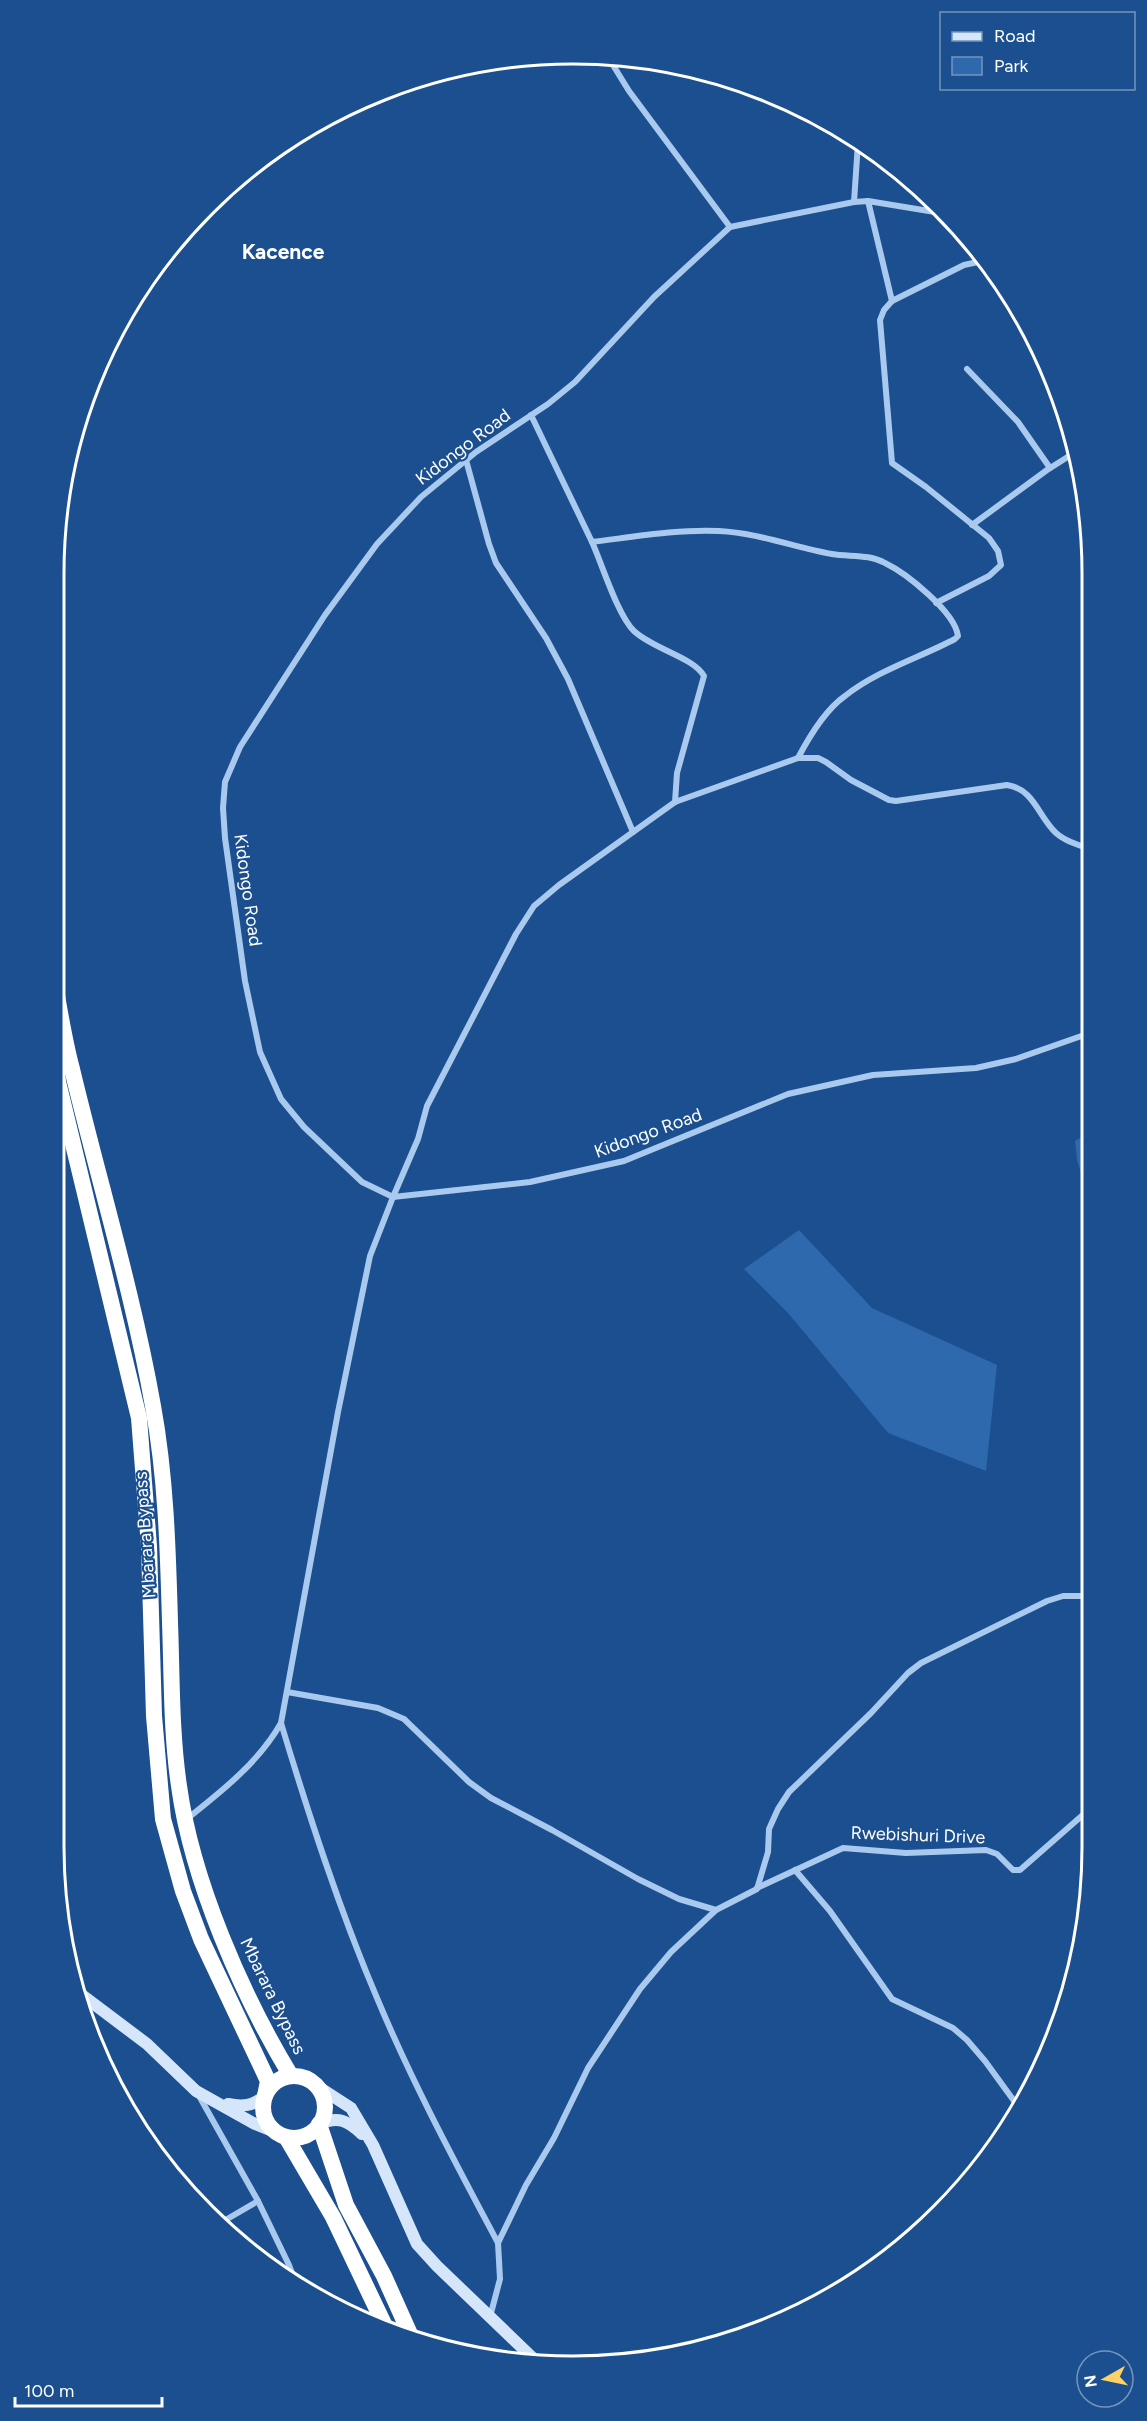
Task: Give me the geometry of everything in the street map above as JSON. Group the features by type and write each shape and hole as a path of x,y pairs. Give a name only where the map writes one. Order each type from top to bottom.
{"highway":[{"name":"Mbarara Bypass","path":"64,1031 132,1305 154,1408 165,1499 172,1710 178,1785 185,1821 202,1880 236,1971 276,2052 291,2076"},
{"name":"Mbarara Bypass","path":"64,1107 139,1418 150,1546 154,1716 163,1819 183,1891 201,1939 268,2081 265,2097"},
{"path":"281,2134 293,2138 308,2134 319,2124 324,2114 324,2103 321,2093 314,2084 299,2077 291,2076 280,2079 265,2097 263,2112 266,2120 281,2134 333,2217 382,2319"},
{"path":"319,2124 346,2205 384,2276 407,2328"}],"main road":[{"path":"89,2000 147,2044 196,2091 255,2124 281,2134"},
{"path":"314,2084 351,2108 373,2145 417,2244 436,2266 529,2354"},
{"path":"215,2100 241,2107 254,2104 265,2097"},
{"path":"319,2124 332,2119 348,2121 373,2145"}],"street":[{"path":"614,67 629,91 730,227 854,202 868,201 930,211"},
{"path":"854,202 857,151"},
{"path":"868,201 892,302"},
{"name":"Kidongo Road","path":"730,227 654,297 575,382 466,460 421,497 377,544 326,615 240,747 225,782 223,808 225,838 245,981 260,1052 269,1077 281,1099 331,1154 362,1182 393,1197 530,1182 604,1166 624,1161 788,1094 873,1075 976,1068 1016,1059 1082,1036"},
{"path":"936,603 989,576 1000,565 998,551 989,538 892,463 880,320 884,310 892,302 964,265 976,262"},
{"path":"968,369 1018,422 1050,468"},
{"path":"531,415 592,542 619,606 632,629 650,644 695,665 704,676 677,773 675,802"},
{"path":"972,525 1069,456"},
{"path":"466,460 496,563 546,638 568,679 633,832"},
{"path":"592,542 719,531 744,534 832,554 870,557 885,562 927,592 957,630 958,636 875,676 843,697 807,741 798,758"},
{"path":"185,1821 216,1797 249,1766 273,1738 281,1724 338,1412 370,1256 418,1139 427,1106 516,934 534,906 559,885 675,802 798,758 818,758 851,780 889,800 896,801 1007,785 1017,786 1032,799 1057,834 1082,845"},
{"path":"757,1889 768,1852 770,1829 778,1809 789,1792 871,1713 908,1673 921,1663 1047,1600 1063,1596 1082,1596"},
{"path":"286,1692 378,1708 393,1713 404,1719 469,1782 491,1798 638,1879 679,1899 716,1910"},
{"path":"281,1724 329,1873 377,1999 436,2125 498,2243 500,2279 490,2317"},
{"name":"Rwebishuri Drive","path":"498,2243 588,2068 640,1989 671,1952 716,1910 836,1850 856,1848 906,1853 986,1850 1000,1856 1013,1870 1020,1870 1082,1816"},
{"path":"795,1870 830,1911 892,1999 953,2028 985,2061 1014,2101"},
{"path":"196,2091 258,2201 291,2271"},
{"path":"227,2219 258,2201"}],"green space":[{"path":"1082,1137 1082,1176 1077,1160 1075,1141"},
{"path":"799,1230 872,1308 997,1365 986,1471 888,1433 788,1313 744,1269"}],"district":[{"name":"Kacence","path":"283,251"}]}
